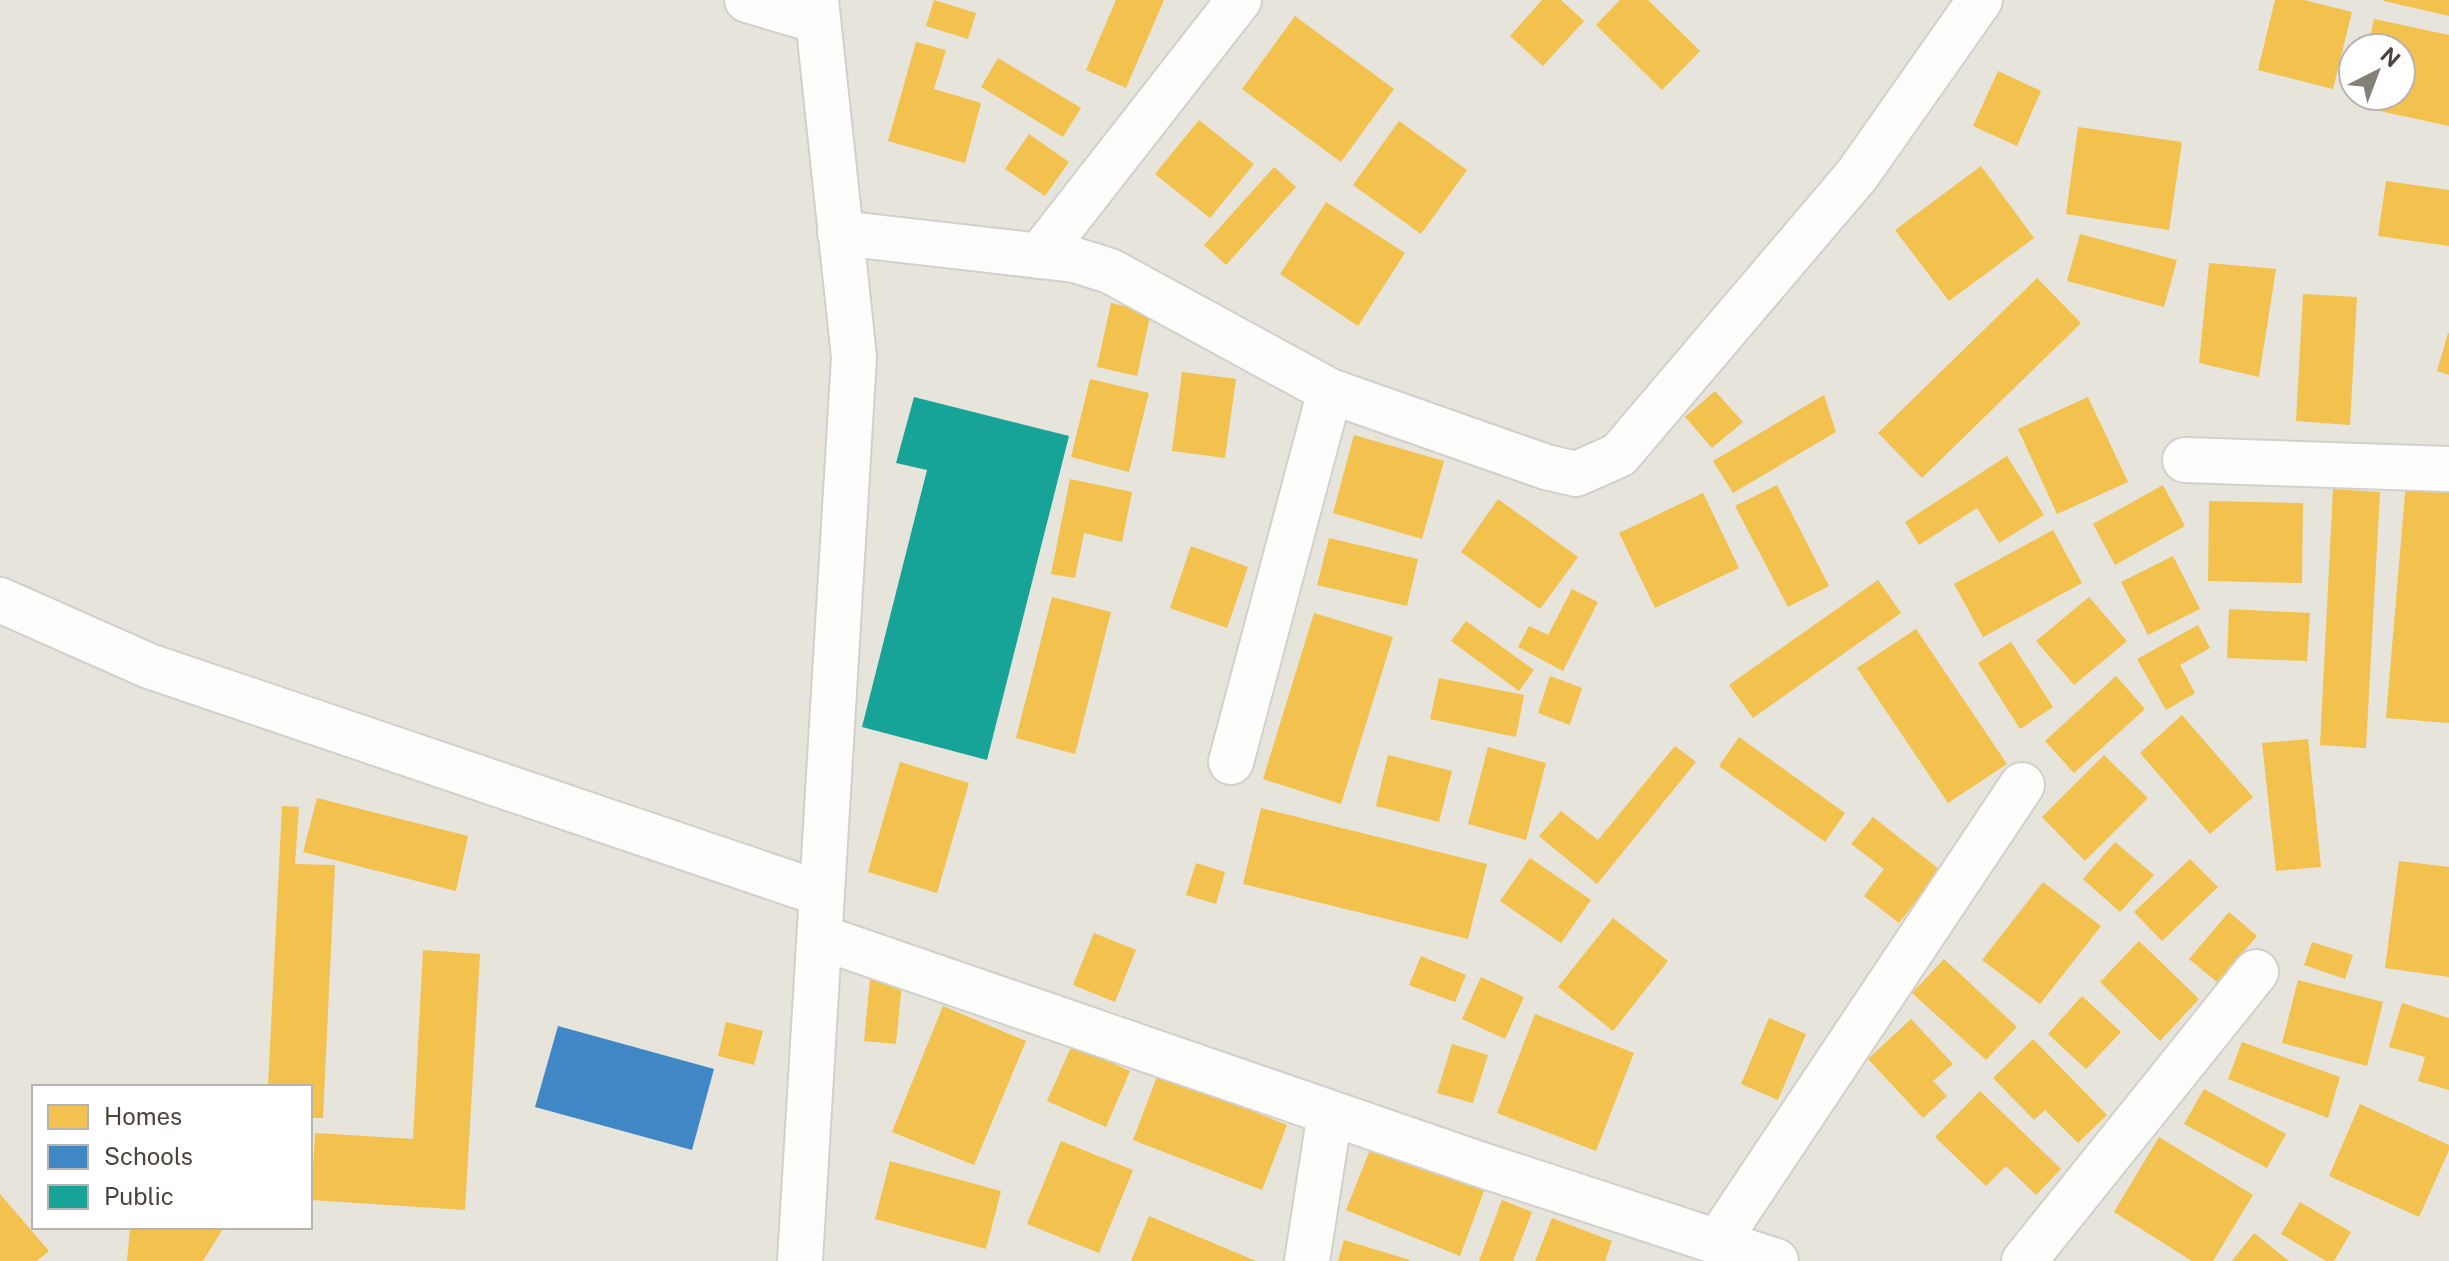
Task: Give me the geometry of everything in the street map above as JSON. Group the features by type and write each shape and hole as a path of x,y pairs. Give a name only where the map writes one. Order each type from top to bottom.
{"street":[{"path":"747,0 817,10 854,357 800,1261"},
{"path":"1039,256 1239,0"},
{"path":"840,233 1075,260 1110,271 1330,391 1546,467 1576,474 1619,455 1857,175 1980,0"},
{"path":"1231,762 1330,391"},
{"path":"2185,460 2449,469"},
{"path":"0,600 149,666 821,916 1330,1113 1776,1261"},
{"path":"1718,1241 2022,785"},
{"path":"2024,1261 2256,972"},
{"path":"1307,1261 1330,1113"}],"shaded area":[{"path":"0,0 2449,0 2449,1261 0,1261"}],"building: Homes":[{"path":"934,0 976,13 968,39 926,26"},
{"path":"1116,0 1164,0 1126,88 1086,70"},
{"path":"1542,0 1561,0 1584,21 1543,66 1510,36"},
{"path":"1620,0 1648,0 1700,51 1662,90 1596,25"},
{"path":"2275,0 2304,0 2352,12 2347,32 2337,32 2337,73 2333,89 2258,70"},
{"path":"2449,0 2449,16 2384,1"},
{"path":"1295,16 1394,89 1341,162 1242,89"},
{"path":"2374,19 2449,35 2449,126 2385,112 2417,112 2417,32 2371,32"},
{"path":"916,42 946,50 934,89 981,103 965,163 888,141"},
{"path":"998,58 1081,108 1063,137 981,87"},
{"path":"1998,71 2041,91 2017,146 1973,126"},
{"path":"1199,120 1254,164 1210,218 1155,174"},
{"path":"1399,121 1467,170 1421,234 1353,185"},
{"path":"2078,127 2182,142 2169,230 2066,214"},
{"path":"1029,134 1069,162 1045,196 1005,169"},
{"path":"1981,166 2034,238 1949,301 1895,230"},
{"path":"1274,167 1296,187 1226,265 1204,245"},
{"path":"2386,181 2449,190 2449,246 2378,236"},
{"path":"1326,202 1405,253 1358,326 1280,274"},
{"path":"2080,234 2177,260 2164,307 2067,281"},
{"path":"2209,263 2276,269 2259,377 2199,363"},
{"path":"2037,278 2081,323 1922,478 1878,433"},
{"path":"2303,294 2357,297 2350,425 2296,421"},
{"path":"1111,303 1151,312 1137,376 1097,367"},
{"path":"2449,333 2449,375 2437,371"},
{"path":"1182,372 1236,379 1225,458 1172,451"},
{"path":"1090,379 1149,393 1129,472 1071,457"},
{"path":"1715,391 1743,422 1712,448 1685,417"},
{"path":"1824,395 1836,432 1733,493 1713,461"},
{"path":"2088,397 2128,482 2057,514 2018,429"},
{"path":"1354,435 1444,461 1422,539 1333,513"},
{"path":"2007,456 2044,515 1999,543 1977,508 1919,545 1905,522"},
{"path":"1070,479 1132,492 1122,542 1084,533 1075,578 1051,574"},
{"path":"2406,482 2449,485 2449,723 2386,718"},
{"path":"1777,485 1829,586 1788,607 1735,506"},
{"path":"2163,485 2185,526 2115,565 2093,524"},
{"path":"2333,489 2380,492 2366,748 2320,745"},
{"path":"1703,493 1739,568 1655,608 1619,533"},
{"path":"1498,499 1578,557 1540,609 1461,552"},
{"path":"2209,501 2303,503 2302,583 2208,581"},
{"path":"2053,530 2082,583 1983,637 1954,584"},
{"path":"1329,538 1418,559 1407,606 1317,585"},
{"path":"1191,546 1248,567 1227,628 1170,608"},
{"path":"2173,556 2200,609 2148,635 2121,582"},
{"path":"1878,580 1901,613 1753,718 1729,685"},
{"path":"1572,589 1598,602 1563,671 1518,647 1529,626 1548,635"},
{"path":"1052,597 1111,612 1075,754 1016,738"},
{"path":"2089,597 2127,641 2074,685 2036,641"},
{"path":"2229,609 2310,613 2307,661 2227,658"},
{"path":"1314,613 1393,637 1341,804 1263,779"},
{"path":"1466,621 1534,670 1519,691 1451,641"},
{"path":"2198,625 2210,648 2180,665 2195,693 2166,710 2137,659"},
{"path":"1916,629 2007,764 1948,803 1857,668"},
{"path":"2011,642 2053,707 2020,729 1978,663"},
{"path":"1550,676 1582,688 1570,725 1538,713"},
{"path":"2116,676 2145,709 2074,773 2045,741"},
{"path":"1439,678 1524,695 1516,737 1430,719"},
{"path":"2182,715 2253,797 2210,834 2140,753"},
{"path":"1739,737 1845,813 1825,842 1719,766"},
{"path":"2308,739 2321,867 2276,871 2262,743"},
{"path":"1675,746 1696,762 1597,884 1539,836 1561,811 1598,840"},
{"path":"1488,747 1546,763 1526,840 1468,824"},
{"path":"1388,755 1452,771 1439,822 1376,806"},
{"path":"2104,755 2148,798 2085,861 2042,817"},
{"path":"900,762 969,783 937,893 868,872"},
{"path":"317,798 468,836 456,891 303,852"},
{"path":"282,806 299,807 295,864 335,865 323,1118 312,1118 312,1085 268,1085"},
{"path":"1261,808 1487,864 1468,939 1243,884"},
{"path":"1873,817 1940,870 1899,923 1864,896 1884,869 1851,844"},
{"path":"2115,842 2154,875 2120,912 2083,879"},
{"path":"1530,858 1591,900 1561,943 1500,901"},
{"path":"2190,859 2218,887 2162,941 2134,912"},
{"path":"2399,861 2449,867 2449,977 2385,968"},
{"path":"1196,863 1225,872 1216,904 1186,895"},
{"path":"2043,882 2101,926 2040,1004 1982,960"},
{"path":"2229,912 2257,936 2217,982 2189,959"},
{"path":"1613,918 1668,961 1613,1031 1558,987"},
{"path":"1094,933 1136,950 1115,1002 1073,985"},
{"path":"2139,941 2199,999 2160,1041 2100,982"},
{"path":"2312,942 2353,955 2345,979 2304,965"},
{"path":"423,950 480,954 465,1210 312,1200 315,1133 413,1139"},
{"path":"1421,956 1466,975 1455,1002 1409,985"},
{"path":"1944,959 2017,1027 1986,1060 1912,993"},
{"path":"1481,977 1524,997 1505,1039 1462,1019"},
{"path":"870,980 902,983 896,1044 864,1041"},
{"path":"2298,980 2383,1002 2367,1066 2282,1043"},
{"path":"2082,996 2121,1032 2086,1069 2048,1034"},
{"path":"2402,1003 2449,1018 2449,1090 2418,1081 2425,1057 2389,1047"},
{"path":"943,1006 1026,1041 974,1165 892,1132"},
{"path":"1535,1014 1634,1053 1596,1151 1497,1113"},
{"path":"1769,1018 1806,1034 1778,1100 1741,1084"},
{"path":"1911,1019 1953,1064 1933,1081 1947,1096 1923,1118 1868,1059"},
{"path":"726,1022 763,1031 754,1065 718,1056"},
{"path":"2033,1039 2107,1115 2078,1143 2045,1110 2034,1120 1993,1078"},
{"path":"2242,1042 2340,1077 2328,1118 2228,1079"},
{"path":"1452,1044 1488,1055 1473,1103 1437,1093"},
{"path":"1072,1045 1130,1071 1106,1127 1047,1101"},
{"path":"1158,1074 1287,1125 1262,1190 1133,1140"},
{"path":"2204,1089 2286,1134 2267,1168 2184,1124"},
{"path":"1980,1091 2061,1169 2036,1195 2006,1166 1986,1186 1935,1137"},
{"path":"2360,1104 2449,1145 2419,1217 2329,1176"},
{"path":"2159,1137 2253,1195 2213,1261 2192,1261 2114,1212"},
{"path":"1061,1141 1133,1170 1099,1253 1027,1224"},
{"path":"1372,1145 1484,1191 1460,1256 1346,1210"},
{"path":"890,1161 1001,1191 986,1249 875,1219"},
{"path":"0,1194 49,1251 37,1261 0,1261"},
{"path":"1502,1200 1532,1212 1513,1261 1479,1261"},
{"path":"2300,1202 2351,1232 2334,1261 2326,1261 2281,1234"},
{"path":"1149,1216 1256,1261 1131,1261"},
{"path":"1552,1218 1612,1241 1605,1261 1535,1261"},
{"path":"130,1229 223,1229 203,1261 127,1261"},
{"path":"2254,1233 2289,1261 2232,1261"},
{"path":"1344,1240 1410,1260 1410,1261 1338,1261"}],"building: Schools":[{"path":"558,1026 714,1069 692,1150 535,1107"}],"building: Public":[{"path":"914,397 1069,436 987,760 862,727 927,470 896,463"}]}
